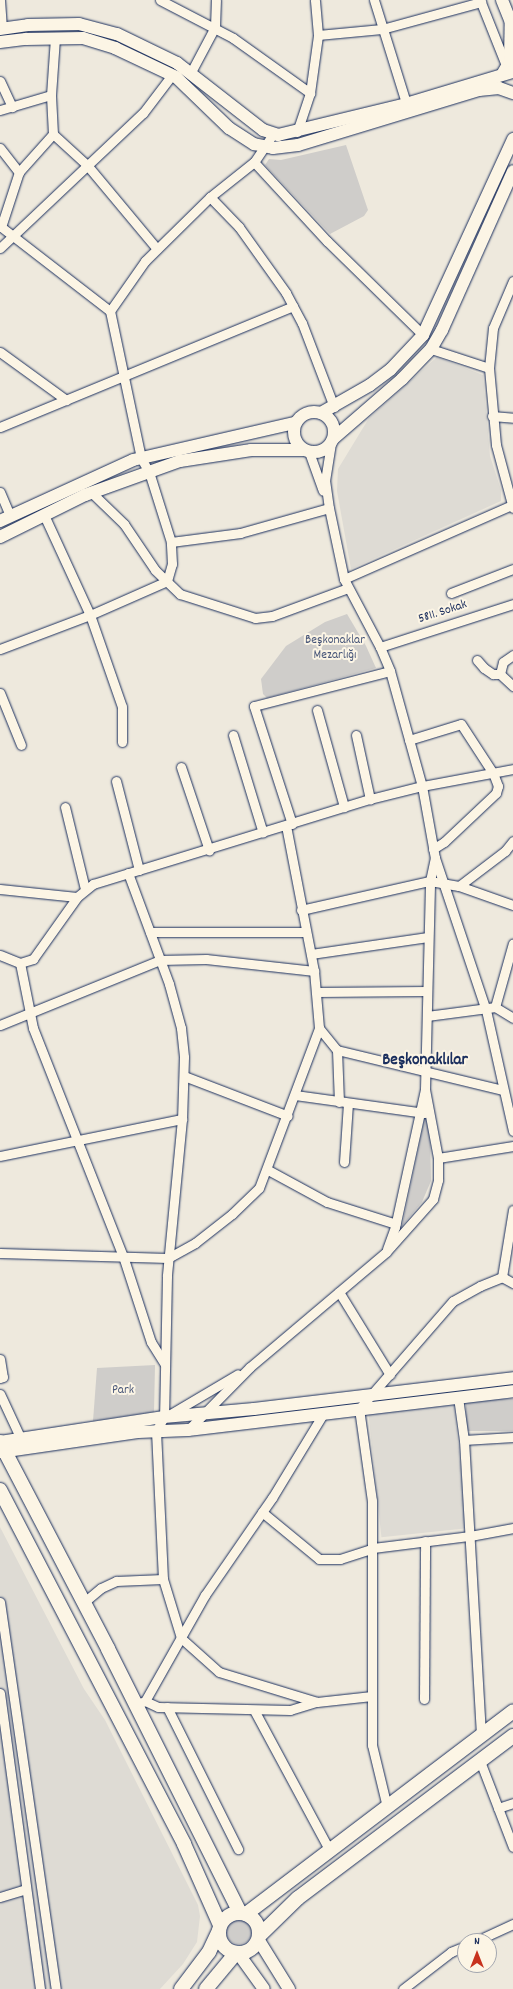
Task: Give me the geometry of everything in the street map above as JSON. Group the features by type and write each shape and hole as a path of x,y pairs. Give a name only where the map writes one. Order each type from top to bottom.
{"main road":[{"path":"2,1448 83,1603 140,1702 243,1914 256,1923 258,1938"},
{"path":"0,1490 184,1844 219,1928 221,1943 237,1953"},
{"path":"181,1989 209,1952 219,1928 228,1916 243,1914 330,1851 513,1711"},
{"path":"210,1987 237,1953 248,1951 258,1938 298,1898 513,1736"}],"street":[{"path":"0,0 1,29 55,24 79,24 117,34 177,63 263,130 273,134 297,132 408,108 479,90 510,93"},
{"path":"160,0 215,27 310,93"},
{"path":"190,74 215,27 216,0"},
{"path":"297,132 310,93 318,35 315,0"},
{"path":"374,0 408,108"},
{"path":"502,0 512,25 508,71"},
{"path":"318,35 382,29 480,1 508,71"},
{"path":"0,42 55,38 83,38 115,48 172,75 229,128 254,144 266,148 298,145 408,108 508,71"},
{"path":"55,38 51,96 53,134 87,165 157,249"},
{"path":"0,248 143,113 172,75"},
{"path":"0,81 12,106"},
{"path":"0,110 51,96"},
{"path":"0,649 90,615 167,581 172,564 171,542 149,472 141,458 110,311 14,234 0,226 19,172 53,134"},
{"path":"110,311 145,261 210,197 254,162 266,148 273,134"},
{"path":"0,492 5,518 141,458 295,423 309,412 321,413 334,407 391,369 423,335 513,139"},
{"path":"0,148 19,172"},
{"path":"254,162 327,241 423,335"},
{"path":"0,537 92,493 180,461 251,450 322,451 332,440 402,378 431,349 442,330 513,171"},
{"path":"210,197 239,228 293,306 334,407"},
{"path":"92,493 124,524 155,570 180,594 255,618 272,616 512,506 508,474 492,416 489,368 493,328 513,281"},
{"path":"0,427 293,306"},
{"path":"431,349 489,368"},
{"path":"0,352 66,400"},
{"path":"321,413 331,420 332,440 326,480 329,508 346,583 380,647 390,671 422,786 434,853 490,1008 502,1090 513,1131"},
{"path":"492,416 513,418"},
{"path":"295,423 295,441 306,451 329,508"},
{"path":"171,542 240,533 329,508"},
{"path":"44,515 90,615 122,707 122,742"},
{"path":"451,593 513,569"},
{"name":"5811. Sokak","path":"380,647 513,604"},
{"path":"500,674 503,662 513,655"},
{"path":"477,660 493,674 500,674 513,686"},
{"path":"0,1253 168,1258 195,1243 237,1210 259,1188 268,1170 319,1028 314,970 301,910 289,825 254,706 390,671"},
{"path":"0,693 21,745"},
{"path":"316,710 344,807"},
{"path":"386,1252 396,1224 425,1089 430,881 434,853 496,793 498,786 493,773 461,724 409,740"},
{"path":"233,735 263,833"},
{"path":"356,735 370,799"},
{"path":"181,767 208,850"},
{"path":"0,955 20,963 33,959 77,897 85,889 128,873 208,850 370,799 422,786 513,769"},
{"path":"116,781 139,870"},
{"path":"65,807 85,889"},
{"path":"459,886 505,851 513,841"},
{"path":"128,873 160,960 181,1028 184,1076 182,1119 168,1258 164,1417 156,1431 163,1579 181,1638 219,1672 317,1702"},
{"path":"301,910 430,881 446,885 459,886 513,905"},
{"path":"0,889 77,897"},
{"path":"150,932 306,932"},
{"path":"311,954 428,938"},
{"path":"490,1008 513,943"},
{"path":"0,1025 28,1011 160,960 206,959 314,970"},
{"path":"20,963 28,1011 124,1256 151,1342 165,1365"},
{"path":"317,992 427,991"},
{"path":"427,1016 490,1008 513,1018"},
{"path":"319,1028 337,1050 344,1102 344,1162"},
{"path":"337,1050 502,1090"},
{"path":"184,1076 288,1116"},
{"path":"188,1430 250,1367 386,1252 433,1199 438,1180 438,1158 425,1089"},
{"path":"295,1095 430,1113"},
{"path":"0,1156 182,1119"},
{"path":"438,1158 513,1146"},
{"path":"268,1170 327,1202 396,1224"},
{"path":"502,1277 513,1210"},
{"path":"502,1277 513,1283"},
{"path":"359,1409 454,1301 480,1286 502,1277"},
{"path":"339,1292 390,1375"},
{"path":"0,1359 3,1377 0,1378"},
{"path":"164,1417 250,1367"},
{"path":"2,1448 21,1439 164,1417 203,1414 513,1378"},
{"path":"2,1448 156,1431 188,1430 513,1391"},
{"path":"0,1394 21,1439"},
{"path":"458,1397 464,1440 481,1735"},
{"path":"359,1409 372,1501 372,1745 387,1808"},
{"path":"324,1414 262,1512 205,1595 181,1638 140,1702 158,1707 290,1710 317,1702 372,1696"},
{"path":"464,1440 513,1437"},
{"path":"262,1512 319,1559 340,1559 373,1548 513,1529"},
{"path":"424,1698 425,1541"},
{"path":"83,1603 101,1588 116,1582 163,1579"},
{"path":"0,1602 56,1989"},
{"path":"0,1693 3,1734 40,1989"},
{"path":"167,1707 238,1849"},
{"path":"254,1710 330,1851"},
{"path":"3,1734 18,1731"},
{"path":"480,1761 513,1848"},
{"path":"498,1808 513,1803"},
{"path":"0,1897 26,1889"},
{"path":"493,1933 513,1924"},
{"path":"258,1938 288,1989"},
{"path":"403,1989 451,1952 457,1949"},
{"path":"237,1953 264,1989"}],"shaded area":[{"path":"437,357 483,375 490,456 501,490 501,501 351,569 337,491 338,469 369,418"},
{"path":"454,1405 467,1528 381,1537 368,1414"},
{"path":"0,1527 84,1689 105,1720 198,1905 200,1916 197,1942 183,1964 160,1989 0,1989"}],"green space":[{"path":"346,145 368,210 364,216 330,234 265,165 269,159 281,160"},
{"name":"Beşkonaklar Mezarlığı","path":"347,614 366,646 376,668 267,698 263,694 261,679 286,646 325,622"},
{"path":"425,1116 430,1130 431,1181 422,1202 402,1226"},
{"name":"Park","path":"155,1365 154,1412 93,1421 97,1368"},
{"path":"466,1399 513,1399 513,1431 466,1431"},
{"path":"239,1918 248,1922 252,1931 248,1940 239,1944 230,1940 226,1931 230,1922"}],"district":[{"name":"Beşkonaklılar","path":"425,1062"}]}
